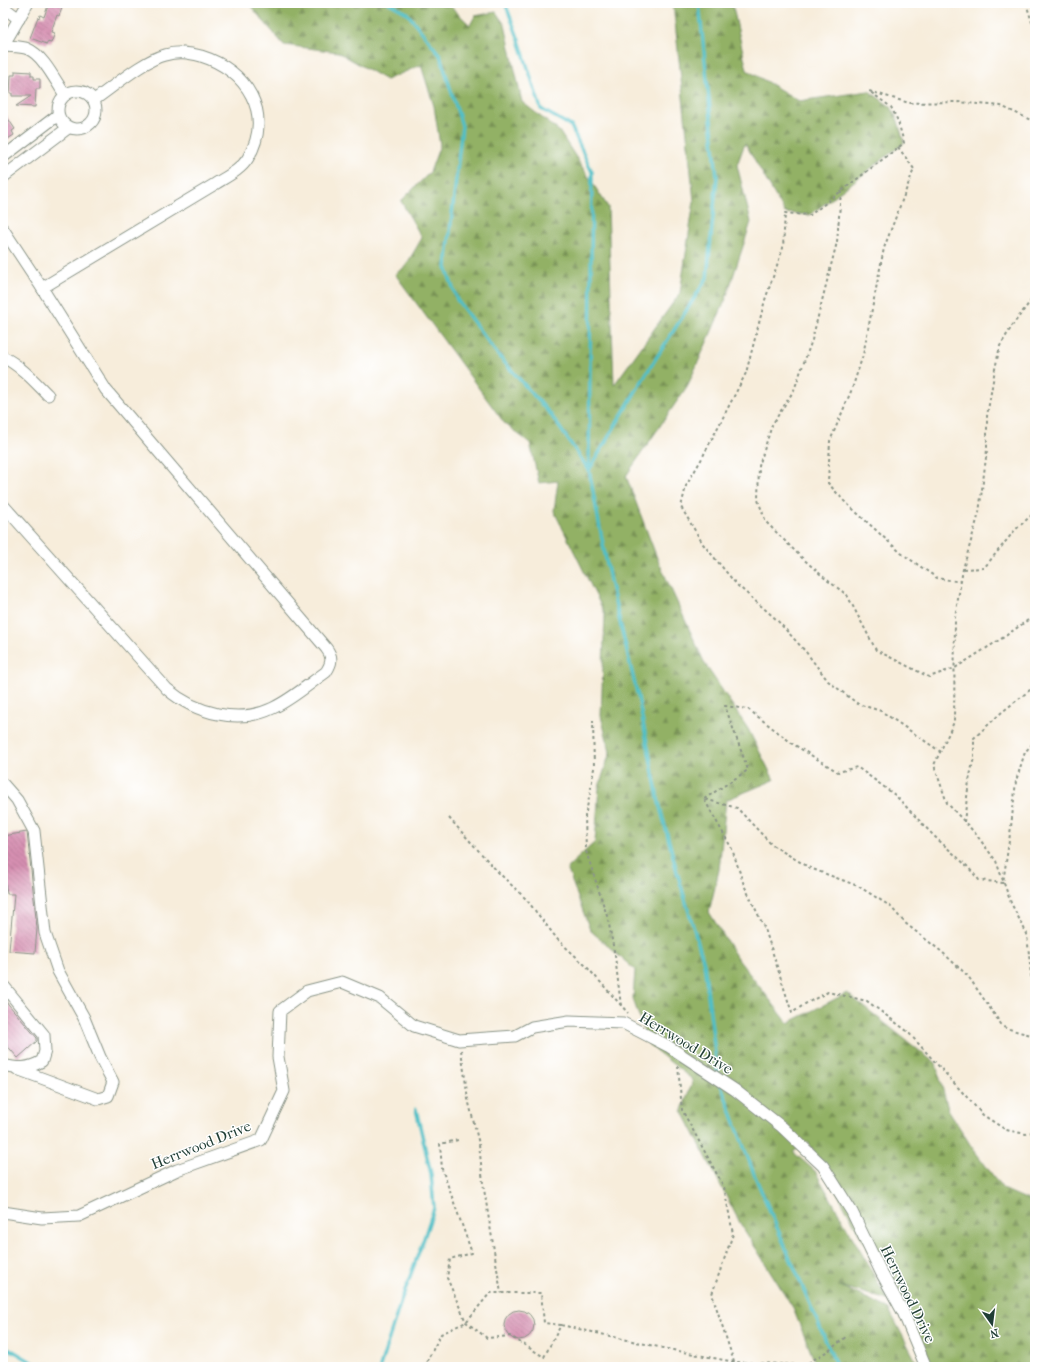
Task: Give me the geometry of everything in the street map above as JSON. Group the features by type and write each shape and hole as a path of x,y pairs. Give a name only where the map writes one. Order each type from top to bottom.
{"street":[{"path":"28,3 3,46 27,48 35,52 65,95"},
{"path":"3,7 19,19"},
{"path":"42,288 240,168 248,159 255,144 259,125 258,111 253,97 246,85 236,73 221,64 188,52 164,55 149,61 94,100"},
{"path":"80,91 90,96 94,100 96,105 95,116 89,125 79,130 68,128 60,120 58,115 58,104 65,95 69,92 80,91"},
{"path":"3,157 58,115"},
{"path":"3,177 68,128"},
{"path":"3,229 106,390 326,648 330,653 332,660 330,666 326,672 282,703 271,709 258,713 242,716 223,715 191,706 176,697 167,689 3,505"},
{"path":"3,358 27,373 48,395"},
{"path":"3,784 17,800 34,831 45,933 58,971 84,1018 100,1057 113,1082 108,1096 98,1099 17,1069 3,1066"},
{"name":"Herrwood Drive","path":"3,1212 42,1218 79,1216 177,1170 261,1140 284,1091 278,1056 280,1011 307,991 342,982 380,998 414,1026 459,1040 515,1036 532,1027 568,1021 623,1023 676,1051 735,1090 782,1127 823,1166 852,1212 881,1272 903,1312 926,1367"},
{"path":"3,986 44,1035 45,1051 42,1060 32,1066 17,1069"}],"path":[{"path":"1026,3 1035,32"},
{"path":"941,752 881,711 858,704 828,681 801,646 776,619 738,585 703,544 681,507 686,486 746,373 765,300 783,248 785,213 810,215 904,143 898,121 890,107 870,91 909,103 957,102 1001,106 1035,122"},
{"path":"898,147 914,169 884,248 863,355 852,389 830,441 828,483 844,501 901,552 937,578 961,582"},
{"path":"841,191 837,242 812,340 794,390 772,425 759,466 758,500 766,522 800,556 827,580 847,595 876,650 929,677 955,668 1004,637 1035,615"},
{"path":"1035,295 1012,326 1000,346 987,416 987,450 979,513 963,569 955,617 954,722 934,765 947,803 996,861 1011,902 1027,934 1035,1016"},
{"path":"963,569 984,568 1015,530 1035,512"},
{"path":"964,822 974,756 974,738 1002,712 1035,686"},
{"path":"704,799 748,770 725,706 748,709 792,744 838,772 857,767 894,795 967,866 979,880 1003,883"},
{"path":"449,818 497,871 526,899 558,940 585,965 621,1007 615,956 608,919 586,850 585,816 594,768 593,720"},
{"path":"1003,883 1016,781 1025,752 1035,741"},
{"path":"704,799 737,808 772,845 810,868 858,886 890,906 905,923 942,952 968,976 1003,1027 1035,1036"},
{"path":"704,799 732,849 744,886 765,929 792,1013 805,1004 828,992 868,1002 907,1031 983,1115 1006,1130 1026,1134 1035,1131"},
{"path":"459,1040 468,1099 479,1144 483,1183 501,1293"},
{"path":"676,1051 682,1110 724,1187 726,1195 733,1234 712,1294 734,1362"},
{"path":"458,1140 440,1144 442,1169 472,1253 450,1260 447,1278 466,1322 487,1338 510,1336 544,1357 561,1325"},
{"path":"424,1367 441,1334 466,1322 490,1293 541,1292 544,1324 561,1325 734,1362 806,1366 848,1336"}],"green space":[{"path":"248,3 447,3 470,25 475,16 496,12 505,25 522,102 559,131 608,207 614,385 680,293 694,201 673,3 732,3 747,70 799,101 869,91 891,107 898,121 904,143 810,215 785,213 745,143 737,165 751,222 725,301 688,385 626,476 657,558 705,664 748,729 774,780 726,800 719,870 709,912 737,958 788,1023 847,993 936,1064 948,1109 971,1146 1003,1189 1035,1203 1035,1367 931,1367 823,1166 808,1142 793,1152 815,1171 888,1300 840,1286 888,1308 919,1367 817,1367 792,1306 740,1223 682,1110 693,1080 649,1045 633,999 635,970 590,930 567,868 595,842 599,787 610,752 601,716 605,614 554,511 558,481 539,483 530,443 505,424 395,274 405,267 422,238 401,201 430,172 440,145 434,106 421,65 386,80 338,52 284,45"}],"building":[{"path":"49,3 64,3 59,16 57,15 51,32 55,33 51,43 47,42 47,44 30,38 38,17 39,18 40,15 44,17"},
{"path":"15,71 31,72 31,76 34,76 34,79 40,79 40,89 36,89 35,107 16,106 31,96 12,96 12,93 10,93 11,75 15,75"},
{"path":"3,111 15,129 12,131 14,135 3,142"},
{"path":"27,832 37,928 35,953 9,951 14,894 7,894 3,866 3,836"},
{"path":"3,998 37,1038 37,1041 18,1058 3,1041"},
{"path":"519,1310 529,1315 534,1325 529,1335 519,1340 509,1335 504,1325 509,1315"}],"waterway":[{"path":"389,3 407,13 440,55 462,126 446,267 457,300 498,355 551,415 589,470"},
{"path":"505,3 519,40 541,109 571,126 592,172 589,469"},
{"path":"699,3 717,177 707,278 646,374 589,470 610,581 638,697 659,803 677,872 704,963 718,1077"},
{"path":"721,1085 754,1174 837,1367"},
{"path":"380,1367 400,1304 434,1208 431,1174 416,1109"},
{"path":"3,1345 43,1367"}]}
